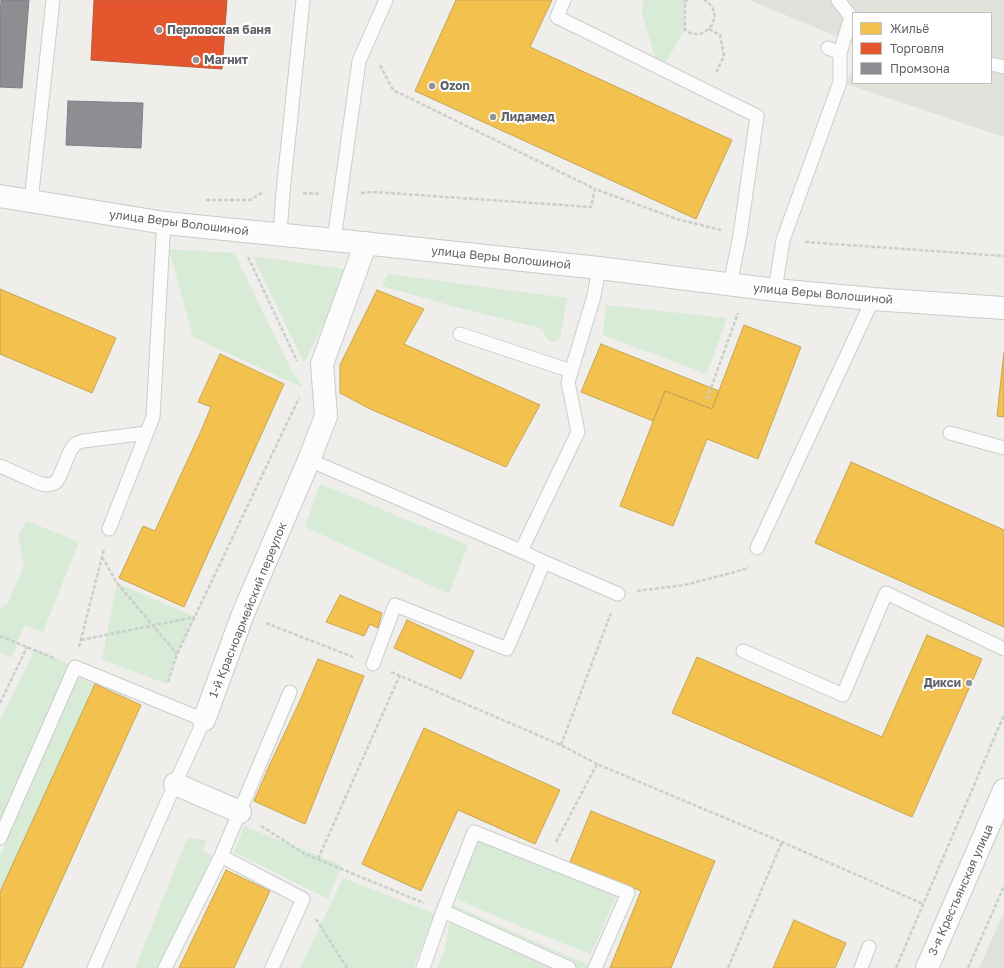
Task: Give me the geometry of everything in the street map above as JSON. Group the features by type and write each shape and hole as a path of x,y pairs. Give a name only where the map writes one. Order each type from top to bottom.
{"street":[{"name":"улица Веры Волошиной","path":"0,196 165,223 599,268 775,290 873,299 1004,308"},
{"name":"1-й Красноармейский переулок","path":"204,720 244,614 326,416 322,364 366,243"},
{"path":"175,784 240,812"},
{"name":"3-я Крестьянская улица","path":"927,968 1004,790"}],"lane":[{"path":"31,201 53,0"},
{"path":"280,234 303,0"},
{"path":"334,240 359,61 386,0"},
{"path":"564,0 557,17 757,116 740,235 730,285"},
{"path":"775,290 783,240 840,82 834,50 852,18 838,0"},
{"path":"992,64 1004,67"},
{"path":"109,529 153,417 165,223"},
{"path":"522,551 578,432 568,382 594,296 599,268"},
{"path":"757,548 873,299"},
{"path":"460,334 571,371"},
{"path":"0,466 41,484 48,485 55,483 59,478 70,450 75,444 83,441 146,433"},
{"path":"950,433 1004,448"},
{"path":"309,460 522,551 618,594"},
{"path":"373,664 395,605 507,648 544,562"},
{"path":"743,651 843,695 886,593 1004,649"},
{"path":"0,838 75,667 204,720"},
{"path":"165,968 222,856 290,692"},
{"name":"1-й Красноармейский переулок","path":"94,968 204,720"},
{"path":"423,968 443,911 474,832 628,893 594,968"},
{"path":"222,856 303,899 272,968"},
{"path":"443,911 569,968"},
{"path":"861,968 869,947"}],"path":[{"path":"688,0 685,1 685,30 692,34 700,34 709,29 715,17 713,9 708,2 704,0"},
{"path":"708,91 724,56 720,35 709,29"},
{"path":"367,40 393,90 595,189 677,219 740,235"},
{"path":"201,200 250,200 266,191 340,195 374,192 591,207 595,189"},
{"path":"783,240 1004,256"},
{"path":"247,254 298,364"},
{"path":"707,399 738,313"},
{"path":"161,702 177,654 300,395"},
{"path":"0,636 75,667 109,529"},
{"path":"561,745 618,594 685,585 746,569 757,548"},
{"path":"102,556 117,583 177,654"},
{"path":"244,614 400,675 561,745 597,764 782,842 923,904"},
{"path":"81,640 195,617"},
{"path":"0,703 27,647"},
{"path":"318,859 400,675"},
{"path":"896,968 1004,715"},
{"path":"546,861 597,764"},
{"path":"240,812 305,854 443,911"},
{"path":"728,968 782,842"},
{"path":"968,968 1004,886"},
{"path":"303,899 347,968"}],"shaded area":[{"path":"749,0 1004,0 1004,137 847,84 852,72 852,84 992,84 992,12 852,12 852,43"},
{"path":"1004,912 1004,968 979,968"}],"green space":[{"path":"643,0 685,1 685,30 665,63 655,57 642,14"},
{"path":"169,249 234,253 292,371 304,388 193,337"},
{"path":"253,256 351,270 304,363"},
{"path":"388,274 567,298 560,339 555,342 550,341 546,338 543,329 382,286"},
{"path":"606,305 727,318 707,374 603,335"},
{"path":"320,484 468,545 449,594 305,527"},
{"path":"27,521 79,542 43,632 24,625 12,658 0,653 0,609 8,603 24,565 18,535"},
{"path":"117,583 195,617 177,654 166,684 102,659"},
{"path":"35,649 75,667 0,827 0,721"},
{"path":"77,677 95,684 0,894 0,856"},
{"path":"244,826 342,865 328,899 234,852"},
{"path":"188,837 207,841 202,850 212,856 162,968 135,968"},
{"path":"476,840 618,892 591,954 519,926 457,899"},
{"path":"343,878 435,914 413,968 300,968"},
{"path":"453,905 595,968 437,968 444,953"}],"building: Жильё":[{"path":"456,0 552,0 530,47 732,140 696,219 415,91"},
{"path":"0,289 116,338 92,393 0,354"},
{"path":"377,290 424,309 404,344 540,405 506,467 370,409 340,393 340,365"},
{"path":"744,325 801,347 758,459 707,439 673,526 620,506 665,391 712,409"},
{"path":"601,344 719,391 712,409 665,391 653,421 581,392"},
{"path":"1004,352 1004,417 997,416"},
{"path":"220,354 284,384 184,607 119,578 143,526 155,531 201,431 211,407 198,402"},
{"path":"851,462 1004,530 1004,627 815,543"},
{"path":"340,595 382,613 378,628 370,624 364,636 326,622"},
{"path":"407,620 474,651 461,679 394,648"},
{"path":"927,635 982,659 912,817 672,713 697,657 882,737"},
{"path":"318,659 364,676 305,824 254,801"},
{"path":"95,684 141,705 22,968 0,968 0,892"},
{"path":"424,728 560,790 535,844 458,810 421,891 362,864"},
{"path":"591,811 715,861 671,968 610,968 641,891 570,862"},
{"path":"226,870 270,891 234,968 179,968"},
{"path":"794,920 846,943 835,968 773,968"}],"building: Торговля":[{"name":"Перловская баня","path":"94,0 227,0 222,69 91,60"}],"building: Промзона":[{"path":"1,0 29,0 22,88 0,87"},
{"path":"68,101 143,103 141,148 66,145"}],"place":[{"name":"Перловская баня","path":"159,30"},
{"name":"Магнит","path":"196,60"},
{"name":"Ozon","path":"432,86"},
{"name":"Лидамед","path":"493,117"},
{"name":"Дикси","path":"969,683"}]}
